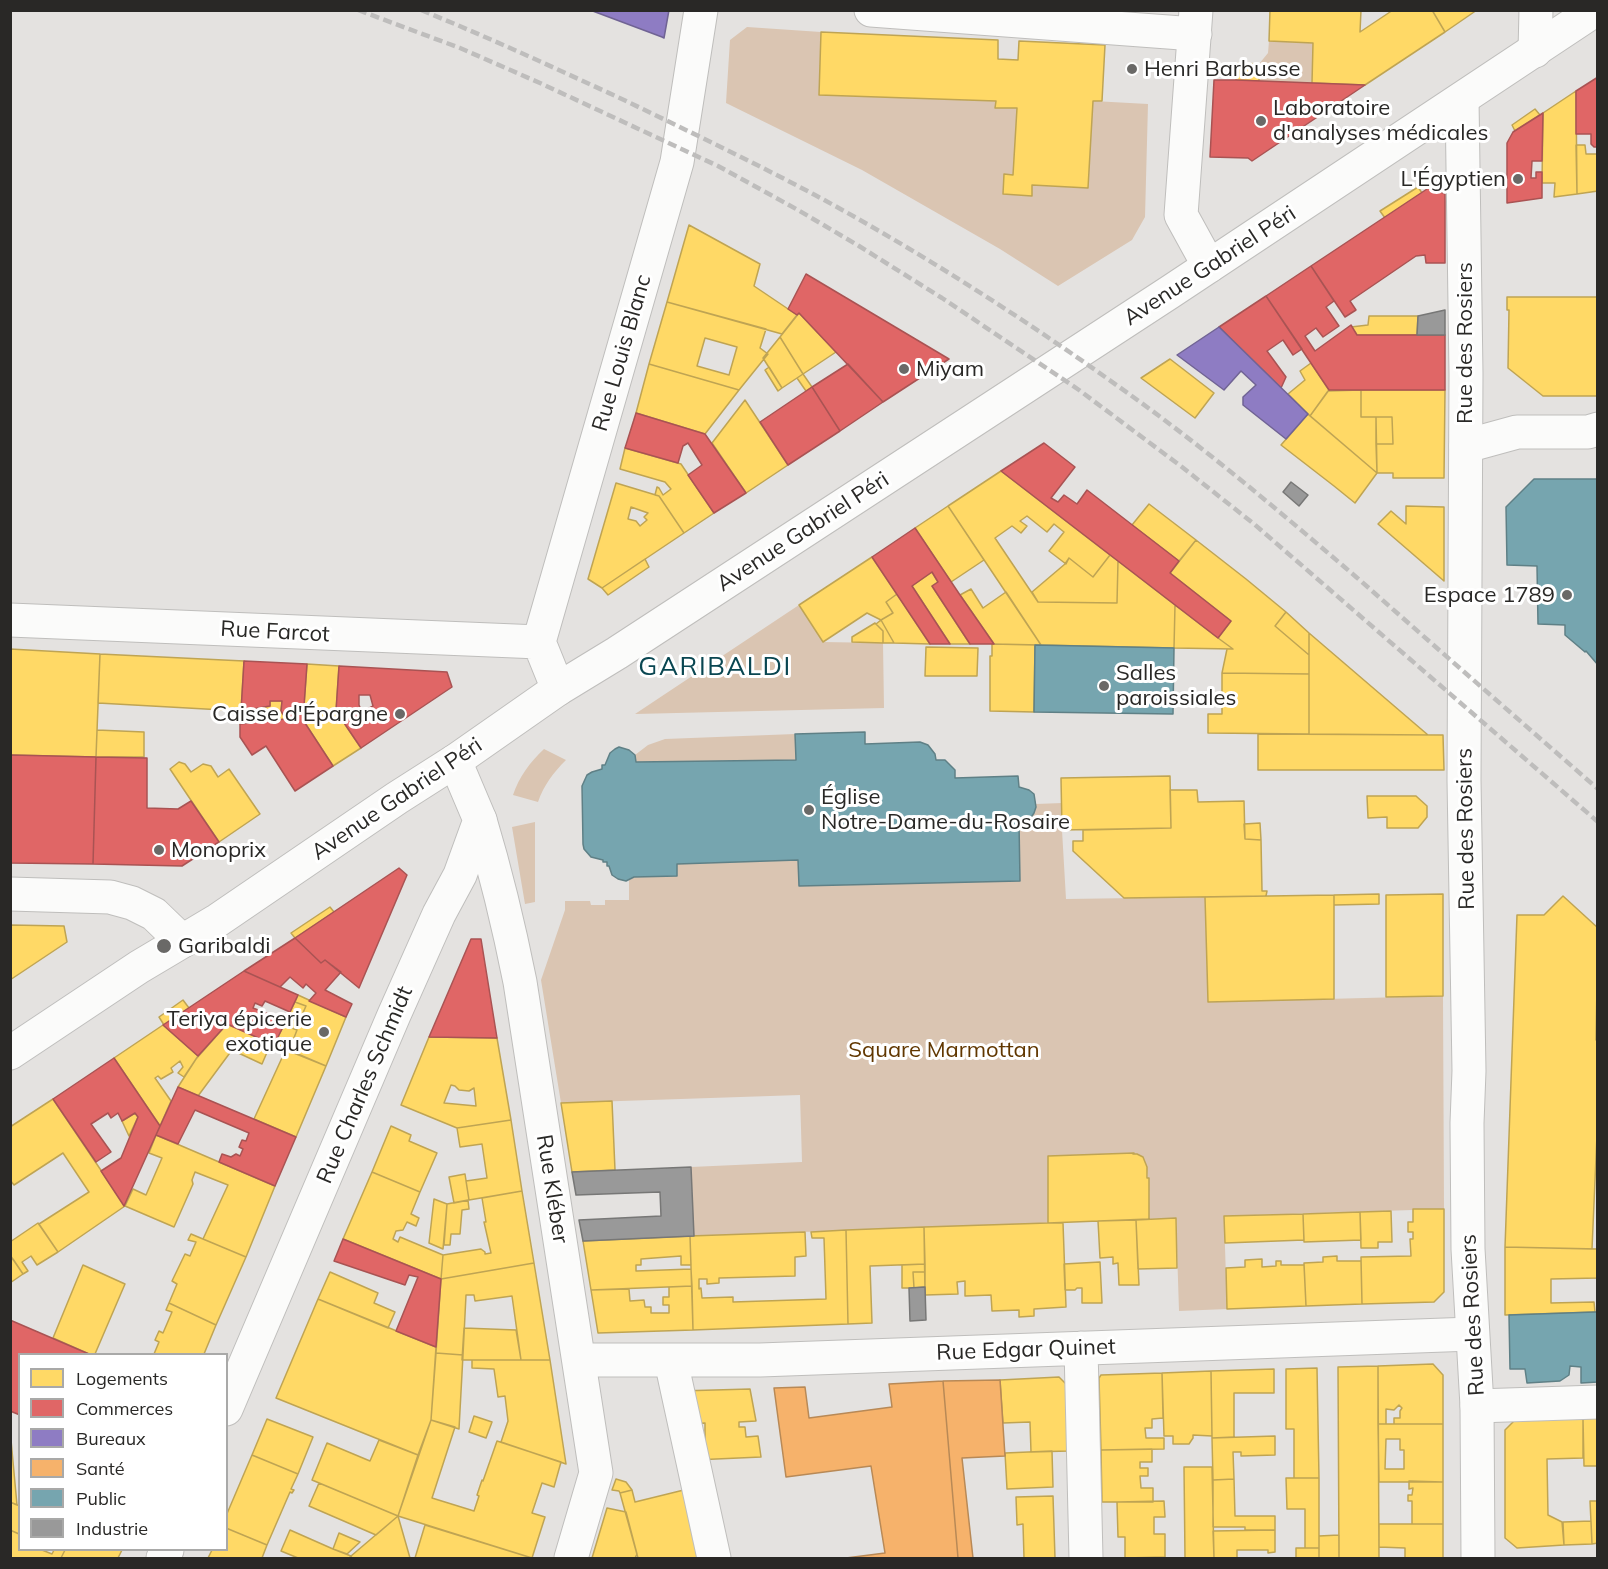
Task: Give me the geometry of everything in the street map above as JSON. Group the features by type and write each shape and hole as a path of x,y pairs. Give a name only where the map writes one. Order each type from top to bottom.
{"street":[{"name":"Rue Louis Blanc","path":"539,642 677,162 701,10"},
{"path":"871,10 1196,22 1181,215 1209,266"},
{"path":"1535,51 1536,10"},
{"name":"Avenue Gabriel Péri","path":"10,1053 139,968 218,920 558,689 617,654 1595,10"},
{"name":"Rue des Rosiers","path":"1462,99 1466,374 1464,780 1469,1071 1468,1249 1478,1406 1479,1558"},
{"path":"1466,446 1517,432 1588,432 1598,429"},
{"name":"Rue Farcot","path":"10,620 539,642"},
{"path":"539,642 558,689"},
{"path":"455,761 480,820"},
{"name":"Rue Kléber","path":"480,820 495,869 520,982 596,1473 571,1558"},
{"name":"Rue Charles Schmidt","path":"228,1404 394,1015 439,914 460,874 480,820"},
{"path":"10,894 110,897 132,903 154,914 182,941"},
{"name":"Rue Edgar Quinet","path":"579,1360 760,1360 1472,1334"},
{"path":"1081,1348 1086,1558"},
{"path":"671,1361 714,1558"},
{"path":"1478,1406 1598,1402"}],"green space":[{"path":"747,27 821,32 819,95 996,101 995,108 1017,108 1013,175 1004,175 1003,194 1031,196 1032,185 1088,188 1093,101 1148,104 1145,217 1132,240 1058,286 1000,249 862,170 726,103 730,40"},
{"path":"1269,41 1313,43 1312,83 1259,81 1259,64 1268,53"},
{"path":"799,605 823,642 883,643 884,708 635,714"},
{"path":"795,734 796,760 636,762 635,755 648,745 665,739"},
{"path":"544,749 566,760 549,780 538,802 513,795 526,770"},
{"name":"Square Marmottan","path":"1062,803 1066,899 1205,897 1208,1002 1443,996 1444,1209 1224,1216 1227,1309 1179,1311 1176,1218 1149,1219 1146,1164 1143,1157 1137,1154 1048,1156 1048,1223 694,1236 691,1167 802,1162 800,1095 561,1103 541,980 565,910 565,901 590,901 591,905 605,905 605,900 629,900 629,880 634,877 677,876 677,864 798,860 799,886 1020,881 1019,823 1031,816 1036,804"},
{"path":"535,822 535,902 525,904 512,827"}],"building: Logements":[{"path":"1270,10 1361,10 1360,32 1393,10 1432,10 1445,32 1365,85 1312,83 1313,43 1269,41"},
{"path":"1432,10 1477,10 1445,32"},
{"path":"821,32 998,40 998,59 1018,60 1019,41 1105,45 1102,101 1093,101 1088,188 1032,185 1032,196 1003,194 1004,174 1013,175 1017,108 995,108 996,101 819,95"},
{"path":"1237,63 1259,64 1259,81 1236,80"},
{"path":"1576,91 1577,194 1554,197 1555,183 1542,183 1543,113"},
{"path":"1535,109 1540,115 1515,131 1512,125"},
{"path":"1576,145 1585,145 1586,154 1598,154 1598,191 1577,194"},
{"path":"1418,187 1422,193 1385,218 1380,211"},
{"path":"689,225 760,264 754,286 797,315 782,334 667,302"},
{"path":"1507,297 1598,297 1598,396 1543,396 1508,368 1509,310 1507,310"},
{"path":"667,302 766,329 760,348 768,354 739,390 649,364","holes":["705,338 737,347 729,375 697,366"]},
{"path":"799,313 836,352 803,374 780,337"},
{"path":"1369,316 1418,316 1417,335 1357,335 1351,327 1368,325"},
{"path":"780,337 803,374 782,388 763,358"},
{"path":"1170,359 1214,393 1195,418 1141,378"},
{"path":"1311,363 1329,390 1310,416 1288,394 1305,380 1300,371"},
{"path":"649,364 739,390 705,434 636,413"},
{"path":"769,367 782,388 778,391 765,370"},
{"path":"803,374 812,387 806,391 797,378"},
{"path":"1361,390 1445,390 1444,478 1393,478 1393,473 1377,473 1376,444 1393,444 1392,417 1361,417"},
{"path":"1361,390 1361,417 1376,417 1377,473 1310,416 1328,391"},
{"path":"745,400 788,465 746,493 712,443"},
{"path":"1308,414 1377,473 1355,503 1281,445"},
{"path":"1376,417 1392,417 1393,444 1376,444"},
{"path":"625,448 681,464 714,513 684,533 659,496 655,495 657,487 663,495 671,489 665,482 620,469"},
{"path":"1001,471 1110,555 1093,577 1069,558 1066,564 1049,551 1064,532 1054,524 1047,532 1027,516 1020,521 1027,526 1021,533 1012,526 995,538 1038,602 1117,603 1118,561 1175,605 1174,648 1041,645 948,506"},
{"path":"616,483 659,496 684,533 602,588 588,579","holes":["631,507 648,513 644,517 647,520 640,526 636,521 628,519"]},
{"path":"1149,504 1196,540 1179,561 1132,525"},
{"path":"948,506 984,560 951,582 915,528"},
{"path":"1406,506 1444,507 1444,581 1378,524 1391,511 1406,524"},
{"path":"1196,540 1286,612 1275,626 1309,655 1309,674 1222,673 1227,649 1233,649 1218,638 1231,621 1170,573"},
{"path":"1110,555 1118,561 1117,603 1038,602 1032,592 1069,558 1093,577"},
{"path":"872,557 897,594 886,602 893,613 881,620 867,613 823,642 799,605"},
{"path":"645,559 649,567 608,595 602,588"},
{"path":"932,572 938,582 932,586 970,644 950,644 912,586"},
{"path":"971,589 983,608 1006,592 1041,645 994,644 960,595"},
{"path":"897,594 930,644 894,643 881,620 893,613 886,602"},
{"path":"1175,605 1218,638 1233,649 1174,648"},
{"path":"1286,612 1309,633 1309,655 1275,626"},
{"path":"881,620 894,643 883,643 883,631 876,624"},
{"path":"875,623 883,631 883,643 852,642 852,637"},
{"path":"1309,633 1428,735 1309,734"},
{"path":"992,644 1035,645 1034,712 990,711"},
{"path":"926,647 978,648 977,676 925,676"},
{"path":"10,649 100,654 96,757 11,755 10,776"},
{"path":"100,654 244,661 241,711 98,703"},
{"path":"307,664 339,666 336,711 361,748 333,766 303,720"},
{"path":"1222,673 1309,674 1309,734 1208,733 1208,714 1222,714"},
{"path":"270,701 282,701 281,711 286,719 240,724 241,711 270,706"},
{"path":"97,730 144,732 144,757 96,757"},
{"path":"1258,734 1443,735 1444,770 1258,770"},
{"path":"179,762 185,764 191,772 203,764 211,766 218,777 229,769 260,814 219,842 170,769"},
{"path":"1170,776 1171,828 1062,830 1061,778"},
{"path":"1170,790 1197,790 1198,802 1244,801 1245,839 1261,840 1262,891 1267,891 1266,896 1124,898 1073,851 1073,841 1083,841 1083,830 1171,828"},
{"path":"1367,796 1416,796 1427,806 1427,817 1418,828 1387,828 1387,817 1368,818"},
{"path":"1260,823 1261,840 1245,839 1244,824"},
{"path":"1379,894 1379,904 1334,905 1334,895"},
{"path":"1443,894 1443,996 1386,997 1386,895"},
{"path":"1334,895 1334,999 1208,1002 1205,897"},
{"path":"1563,896 1598,928 1596,1040 1598,1040 1598,1112 1592,1249 1505,1247 1517,915 1544,915"},
{"path":"330,907 334,912 295,938 291,933"},
{"path":"10,925 64,926 67,942 10,980"},
{"path":"298,995 346,1017 326,1066 274,1045 278,1037 292,1043 297,1030 289,1027 289,1022 295,1020 298,1014 302,1015 306,1006 295,1002"},
{"path":"183,1000 189,1008 164,1025 159,1017"},
{"path":"295,1002 306,1006 302,1015 298,1014 295,1020 289,1022 289,1027 297,1030 292,1043 278,1037"},
{"path":"227,1024 271,1043 262,1064 232,1050 198,1096 178,1087 196,1059"},
{"path":"163,1025 198,1056 184,1077 178,1073 183,1067 180,1061 171,1068 173,1072 161,1079 158,1076 155,1078 171,1101 160,1126 114,1058"},
{"path":"429,1037 497,1038 511,1120 457,1128 401,1105","holes":["451,1085 459,1090 469,1091 474,1088 476,1106 444,1103"]},
{"path":"286,1049 326,1066 296,1137 254,1119"},
{"path":"53,1099 125,1206 58,1252 39,1224 89,1192 63,1153 14,1185 10,1180 10,1127"},
{"path":"612,1101 615,1170 572,1172 561,1103"},
{"path":"135,1113 138,1117 129,1136 122,1121"},
{"path":"511,1120 522,1191 469,1200 466,1181 487,1178 482,1144 460,1147 457,1128"},
{"path":"391,1126 411,1135 409,1141 437,1153 420,1192 372,1172"},
{"path":"156,1135 275,1186 246,1257 203,1239 228,1185 195,1172 193,1184 174,1227 125,1206 133,1189 146,1195 162,1158 149,1153"},
{"path":"1134,1153 1143,1157 1147,1167 1149,1219 1048,1223 1048,1156"},
{"path":"372,1172 420,1192 411,1214 419,1218 416,1226 407,1222 403,1230 396,1231 393,1239 398,1242 400,1237 443,1255 441,1279 343,1239"},
{"path":"465,1174 469,1200 454,1203 449,1177"},
{"path":"522,1191 534,1263 441,1279 443,1255 481,1249 485,1254 491,1253 484,1222 486,1222 482,1198"},
{"path":"434,1199 447,1204 443,1249 429,1243"},
{"path":"468,1200 469,1209 462,1210 460,1234 451,1234 450,1245 444,1245 447,1204"},
{"path":"1413,1209 1444,1209 1444,1292 1434,1302 1362,1304 1361,1257 1411,1256 1410,1239 1413,1239 1413,1232 1408,1232 1408,1222 1413,1222"},
{"path":"1391,1211 1392,1242 1378,1242 1378,1248 1361,1248 1360,1212"},
{"path":"1360,1212 1361,1240 1304,1242 1303,1214"},
{"path":"1303,1214 1304,1240 1225,1243 1224,1216"},
{"path":"1176,1218 1177,1268 1138,1269 1136,1220"},
{"path":"1136,1220 1139,1285 1119,1285 1118,1263 1113,1264 1113,1257 1100,1258 1098,1221"},
{"path":"38,1223 58,1252 37,1265 31,1256 22,1262 28,1271 23,1274 10,1255 10,1242"},
{"path":"1063,1223 1066,1307 1034,1309 1034,1316 1019,1317 1019,1310 992,1311 991,1295 965,1296 965,1281 957,1282 958,1294 925,1295 924,1227"},
{"path":"924,1227 925,1264 870,1266 872,1323 848,1324 846,1230"},
{"path":"846,1230 848,1324 693,1330 690,1236 805,1232 806,1256 795,1257 795,1276 719,1278 719,1283 707,1284 707,1279 699,1279 699,1289 701,1288 702,1298 733,1297 733,1302 826,1299 824,1238 812,1238 811,1232"},
{"path":"191,1234 246,1257 216,1325 169,1303 177,1284 172,1281 185,1254 190,1256 196,1242 188,1240"},
{"path":"690,1236 691,1265 681,1265 681,1256 641,1259 641,1265 636,1265 636,1271 691,1269 692,1286 591,1290 583,1241"},
{"path":"1505,1247 1598,1249 1598,1278 1551,1279 1551,1303 1594,1302 1595,1312 1505,1315"},
{"path":"1337,1256 1337,1261 1361,1261 1362,1304 1306,1306 1304,1263 1323,1262 1323,1257"},
{"path":"13,1259 23,1274 10,1283 10,1260"},
{"path":"1262,1259 1262,1267 1276,1266 1276,1261 1281,1261 1281,1265 1304,1265 1306,1306 1227,1309 1226,1268 1245,1267 1245,1260"},
{"path":"1100,1262 1102,1303 1082,1303 1082,1288 1065,1290 1064,1264"},
{"path":"534,1263 550,1360 521,1360 512,1296 475,1301 474,1295 466,1295 463,1355 436,1353 441,1279"},
{"path":"925,1264 925,1272 913,1272 914,1288 902,1288 902,1265"},
{"path":"83,1265 125,1284 95,1353 87,1353 53,1338"},
{"path":"330,1272 378,1293 374,1303 395,1312 388,1328 318,1299"},
{"path":"913,1272 925,1272 925,1287 914,1288"},
{"path":"692,1286 693,1330 598,1333 591,1290 629,1289 630,1301 644,1300 645,1307 651,1307 651,1313 669,1313 669,1305 663,1305 663,1297 669,1297 669,1287"},
{"path":"318,1299 436,1347 431,1420 418,1455 276,1398"},
{"path":"169,1303 216,1325 204,1353 154,1353 159,1342 155,1340 159,1331 163,1333 172,1312 166,1310"},
{"path":"464,1328 516,1330 521,1360 462,1360"},
{"path":"436,1353 463,1355 459,1429 431,1420"},
{"path":"472,1360 550,1360 566,1464 501,1442 508,1421 505,1396 498,1397 494,1369 472,1368"},
{"path":"1433,1364 1443,1375 1443,1424 1394,1424 1394,1418 1400,1418 1402,1408 1399,1405 1394,1410 1386,1409 1386,1424 1378,1424 1378,1366"},
{"path":"1378,1366 1379,1558 1339,1558 1338,1367"},
{"path":"1317,1368 1319,1478 1294,1478 1294,1429 1286,1429 1286,1369"},
{"path":"1274,1369 1274,1393 1234,1393 1234,1437 1212,1438 1211,1371"},
{"path":"1211,1371 1212,1436 1193,1435 1189,1444 1173,1444 1173,1436 1164,1436 1162,1373"},
{"path":"1162,1373 1163,1418 1152,1419 1152,1428 1145,1428 1146,1438 1164,1438 1164,1449 1101,1450 1099,1378 1101,1375"},
{"path":"1059,1377 1067,1385 1069,1451 1031,1452 1030,1422 1003,1423 1000,1380"},
{"path":"750,1389 756,1421 739,1422 739,1427 745,1427 746,1437 758,1436 761,1457 694,1460 690,1439 705,1439 705,1423 686,1424 679,1391"},
{"path":"474,1416 492,1422 486,1438 469,1432"},
{"path":"1583,1418 1583,1458 1547,1459 1548,1515 1562,1522 1564,1545 1517,1548 1505,1538 1505,1430 1514,1421"},
{"path":"1583,1418 1597,1418 1598,1466 1584,1466"},
{"path":"267,1419 313,1437 298,1474 252,1455"},
{"path":"431,1420 455,1427 432,1498 474,1511 479,1496 477,1495 497,1441 561,1462 554,1487 542,1483 532,1513 545,1517 532,1558 398,1516"},
{"path":"1378,1424 1443,1424 1443,1482 1379,1482","holes":["1386,1439 1400,1439 1400,1450 1404,1450 1404,1469 1385,1469"]},
{"path":"10,1429 17,1505 10,1502"},
{"path":"1275,1436 1275,1455 1241,1456 1241,1452 1233,1452 1234,1479 1213,1480 1212,1438"},
{"path":"379,1440 418,1455 398,1516 312,1480 327,1443 370,1461"},
{"path":"1152,1449 1152,1462 1140,1462 1140,1468 1148,1468 1148,1476 1140,1476 1141,1488 1153,1488 1153,1502 1102,1502 1101,1450"},
{"path":"1052,1451 1053,1487 1007,1489 1005,1453"},
{"path":"252,1455 298,1474 291,1489 294,1490 290,1492 267,1545 228,1529 228,1511"},
{"path":"1184,1467 1212,1467 1214,1558 1185,1558"},
{"path":"1286,1478 1319,1478 1319,1548 1305,1548 1305,1509 1287,1509"},
{"path":"616,1479 626,1482 632,1490 620,1493 612,1490"},
{"path":"1234,1479 1235,1516 1275,1516 1275,1530 1213,1527 1213,1480"},
{"path":"1409,1481 1443,1482 1443,1524 1412,1524 1412,1501 1408,1501 1408,1495 1412,1495 1413,1488 1409,1489"},
{"path":"319,1483 398,1516 376,1535 309,1506"},
{"path":"692,1488 708,1558 638,1558 620,1493 632,1490 635,1502"},
{"path":"1053,1496 1055,1558 1024,1558 1023,1524 1017,1525 1016,1497"},
{"path":"1164,1501 1165,1517 1154,1517 1154,1534 1165,1534 1165,1557 1125,1558 1125,1537 1118,1537 1117,1502"},
{"path":"1590,1501 1598,1501 1598,1543 1592,1544"},
{"path":"10,1502 18,1505 18,1534 10,1530"},
{"path":"607,1508 626,1512 637,1554 635,1558 592,1558"},
{"path":"398,1516 410,1558 352,1558 351,1556"},
{"path":"1591,1521 1592,1544 1564,1545 1563,1522"},
{"path":"1379,1524 1443,1524 1443,1558 1405,1558 1405,1548 1379,1547"},
{"path":"425,1525 532,1558 415,1558"},
{"path":"228,1529 267,1545 262,1558 208,1558 212,1551 228,1551"},
{"path":"10,1530 18,1534 18,1551 44,1551 52,1554 54,1551 64,1551 61,1558 10,1558"},
{"path":"290,1530 351,1556 349,1558 298,1558 281,1551"},
{"path":"1275,1530 1275,1552 1237,1550 1237,1558 1214,1558 1213,1531"},
{"path":"339,1533 360,1542 347,1554 333,1549"},
{"path":"1339,1535 1339,1558 1319,1558 1319,1536"},
{"path":"1296,1548 1319,1548 1319,1558 1296,1558"},
{"path":"64,1551 122,1551 118,1558 61,1558"}],"building: Commerces":[{"path":"1598,77 1598,147 1594,147 1591,144 1591,134 1576,134 1576,91"},
{"name":"Laboratoire d'analyses médicales","path":"1214,80 1365,85 1252,161 1248,158 1210,157"},
{"path":"1543,113 1542,161 1532,161 1531,178 1536,178 1536,172 1542,172 1542,198 1507,203 1507,143 1513,132"},
{"path":"1430,187 1445,194 1445,263 1426,263 1425,255 1416,256 1350,301 1356,310 1345,317 1311,266"},
{"path":"1311,266 1334,301 1326,307 1339,326 1323,337 1316,328 1305,336 1315,351 1351,325 1357,335 1445,335 1445,390 1329,390 1266,296"},
{"path":"806,274 949,359 883,402 799,313 797,315 788,309"},
{"path":"1266,296 1302,349 1293,355 1283,340 1267,351 1286,377 1281,388 1219,327"},
{"path":"848,364 883,402 840,431 812,387"},
{"path":"812,387 840,431 788,465 760,422"},
{"path":"636,413 705,434 746,493 714,513 688,475 702,465 688,443 683,446 678,463 625,448"},
{"path":"1044,443 1075,467 1051,498 1058,502 1064,495 1077,504 1087,490 1179,561 1170,573 1231,621 1218,638 1001,471"},
{"path":"915,528 994,644 970,644 932,586 938,582 932,572 912,586 950,644 930,644 872,557"},
{"path":"244,661 307,664 303,720 333,766 295,791 266,746 252,755 240,737 240,724 286,719 281,711 282,701 270,701 270,706 241,711"},
{"path":"339,666 447,672 452,687 361,748 336,711","holes":["359,695 370,695 373,706 362,712"]},
{"path":"11,755 96,757 93,864 10,863"},
{"path":"96,757 147,758 147,808 178,809 191,801 219,842 182,866 93,864"},
{"path":"399,868 407,875 359,988 325,960 321,963 295,938"},
{"path":"295,938 321,963 325,960 341,972 325,990 352,1004 346,1017 309,1001 316,993 306,984 303,988 290,977 280,987 244,971"},
{"path":"471,939 481,939 497,1038 429,1037"},
{"path":"244,971 298,995 290,1012 265,1001 262,1006 255,1003 253,1008 286,1021 274,1045 227,1024 198,1056 163,1025"},
{"path":"114,1058 160,1126 124,1206 101,1171 121,1158 138,1117 135,1113 122,1121 118,1113 111,1118 108,1113 91,1124 111,1152 96,1162 53,1099"},
{"path":"178,1087 296,1137 275,1186 219,1162 222,1154 231,1157 236,1154 240,1156 243,1149 239,1147 242,1140 246,1141 249,1133 195,1110 178,1144 156,1135"},
{"path":"343,1239 441,1279 436,1347 396,1331 418,1277 409,1275 405,1285 334,1261"},
{"path":"10,1320 87,1353 18,1353 18,1414 10,1411"}],"building: Bureaux":[{"path":"590,10 669,10 664,38 662,37"},
{"path":"1219,327 1308,414 1286,439 1243,405 1243,397 1256,385 1241,371 1224,390 1177,355"}],"building: Santé":[{"path":"1000,1380 1005,1456 962,1458 973,1558 958,1558 943,1381"},
{"path":"943,1381 958,1558 846,1558 885,1553 871,1466 786,1477 774,1388 805,1387 809,1418 892,1407 889,1384"}],"building: Public":[{"name":"Espace 1789","path":"1534,479 1598,479 1598,665 1586,651 1565,635 1565,625 1538,624 1537,566 1507,565 1506,507"},
{"name":"Salles paroissiales","path":"1035,645 1174,648 1173,714 1034,712"},
{"name":"Église Notre-Dame-du-Rosaire","path":"865,732 865,744 920,742 928,745 935,754 936,760 945,760 955,770 955,778 1018,776 1019,787 1034,794 1036,807 1030,819 1019,823 1020,881 799,886 798,860 677,864 677,876 634,877 626,881 612,875 607,862 591,857 584,849 582,786 587,775 602,769 610,753 619,747 635,755 636,762 796,760 795,734"},
{"path":"1598,1312 1598,1382 1581,1383 1581,1367 1570,1366 1569,1375 1560,1381 1527,1383 1525,1369 1510,1369 1509,1315"}],"building: Industrie":[{"path":"1445,310 1445,335 1417,335 1418,316"},
{"path":"1291,482 1308,495 1299,506 1283,492"},
{"path":"691,1167 694,1236 583,1241 579,1220 661,1216 660,1192 576,1195 572,1172"},
{"path":"925,1287 926,1320 910,1321 909,1288"}],"railway":[{"path":"358,10 460,48 718,166 798,210 942,298 1079,390 1254,524 1598,822"},
{"path":"421,10 624,100 792,183 896,241 1014,315 1129,394 1247,485 1362,582 1598,789"}],"place":[{"name":"Henri Barbusse","path":"1132,69"},
{"name":"Laboratoire d'analyses médicales","path":"1261,121"},
{"name":"L'Égyptien","path":"1518,179"},
{"name":"Miyam","path":"904,369"},
{"name":"Espace 1789","path":"1567,595"},
{"name":"Salles paroissiales","path":"1104,686"},
{"name":"Caisse d'Épargne","path":"400,714"},
{"name":"Église Notre-Dame-du-Rosaire","path":"809,810"},
{"name":"Monoprix","path":"159,850"},
{"name":"Garibaldi","path":"164,946"},
{"name":"Teriya épicerie exotique","path":"324,1032"}],"district":[{"name":"GARIBALDI","path":"715,667"}]}
